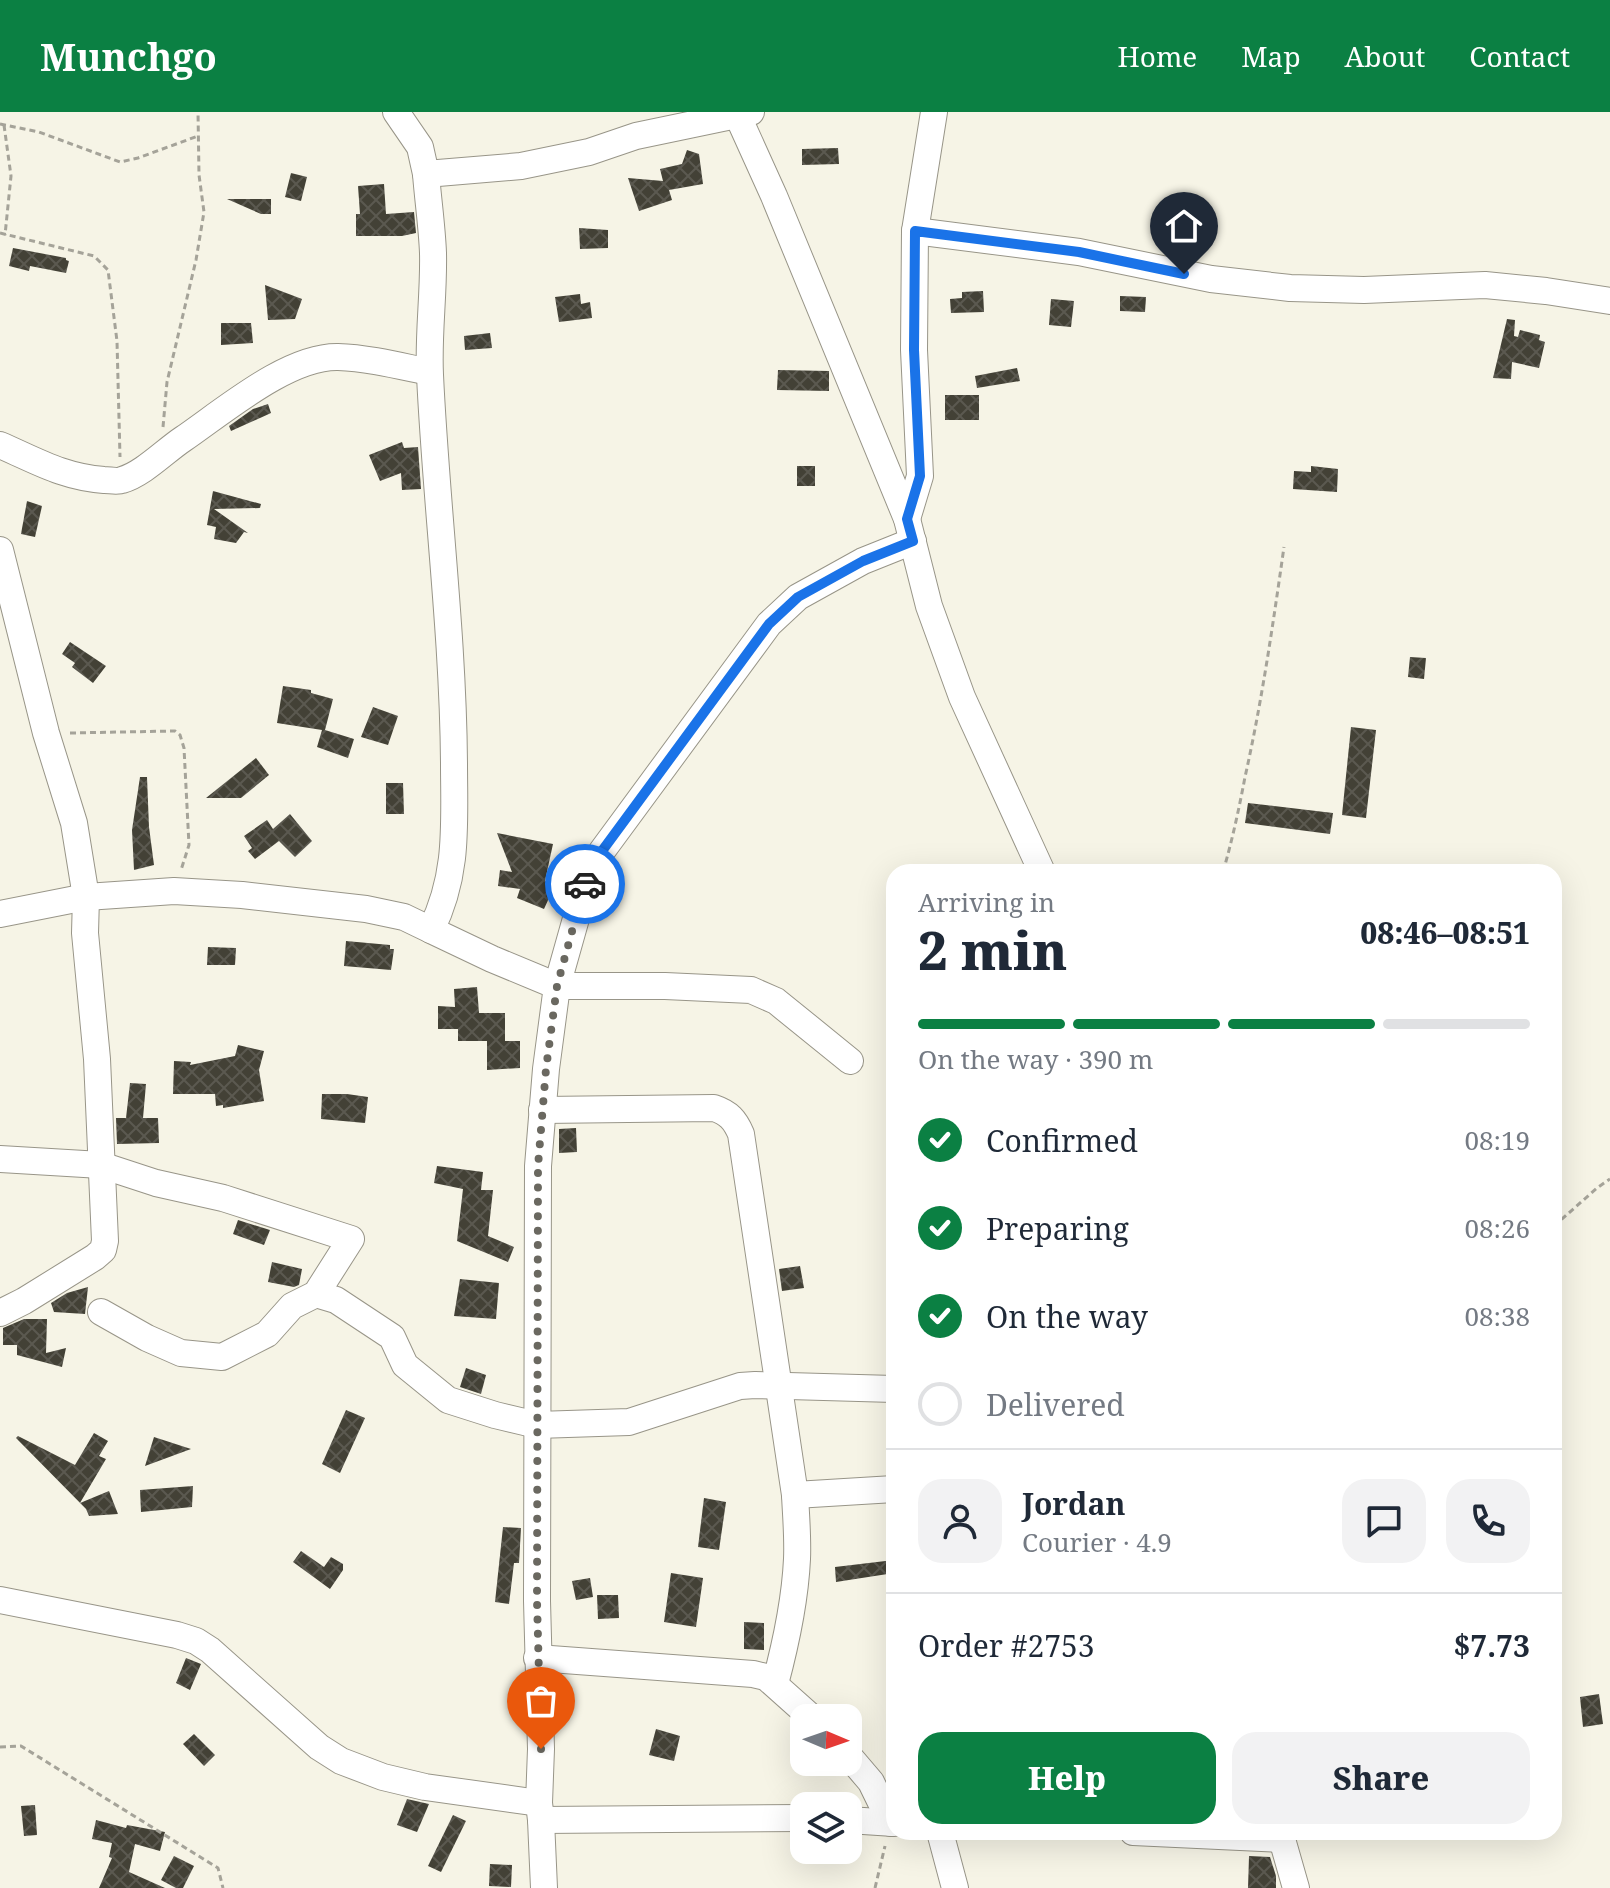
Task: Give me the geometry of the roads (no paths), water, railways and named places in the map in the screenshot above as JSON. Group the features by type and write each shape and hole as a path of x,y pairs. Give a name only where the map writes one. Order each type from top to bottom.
{"street":[{"path":"396,112 420,147 426,174 433,253 429,372 451,685 454,846 442,909 431,930"},
{"path":"544,1888 537,1658 538,1166 557,986 586,883 602,851 769,624 798,597 863,561 910,530 920,476 914,350 915,231 934,112"},
{"path":"426,174 521,166 741,113 910,530 929,606 962,697 1038,864"},
{"path":"915,231 1079,252 1211,279 1290,288 1364,290 1485,285 1610,301"},
{"path":"0,445 60,473 121,481 293,366 336,357 376,361 429,372"},
{"path":"0,550 46,733 74,823 86,897 85,933 97,1059 105,1241 103,1250 0,1313"},
{"path":"0,914 86,897 174,891 366,909 404,917 557,986 751,990 776,1001 850,1061"},
{"path":"542,1110 714,1108 726,1112 741,1134 795,1495 797,1556 794,1598 789,1632 775,1684"},
{"path":"0,1159 101,1165 156,1183 223,1198 351,1239 316,1294 292,1306 267,1334 222,1357 181,1353 101,1312"},
{"path":"316,1294 336,1300 392,1337 405,1365 448,1400 537,1425 629,1422 740,1386 886,1389"},
{"path":"795,1495 886,1489"},
{"path":"0,1600 196,1641 319,1747 341,1761 383,1777 540,1812 790,1818"},
{"path":"537,1658 753,1674 766,1677 797,1704"},
{"path":"862,1771 886,1811"},
{"path":"862,1821 886,1823"},
{"path":"942,1840 955,1888"},
{"path":"1282,1840 1296,1888"}]}
